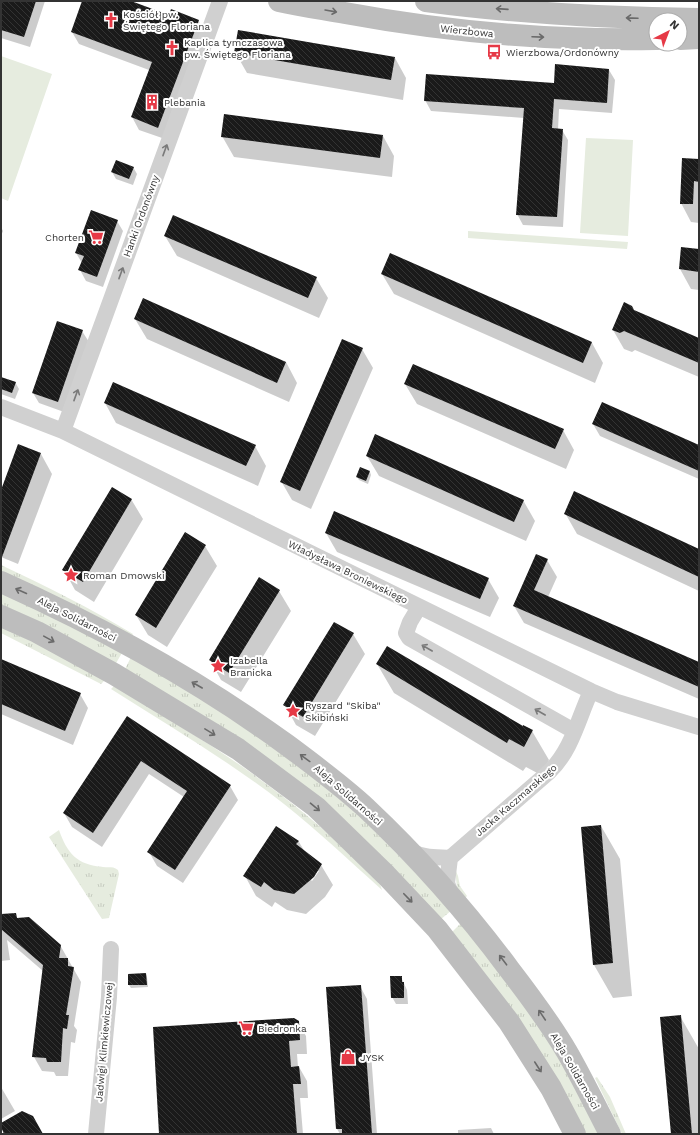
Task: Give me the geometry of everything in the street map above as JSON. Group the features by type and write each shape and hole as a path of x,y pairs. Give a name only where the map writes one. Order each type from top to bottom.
{"main road":[{"name":"Wierzbowa","path":"279,1 415,25 531,37 648,39"},
{"path":"415,25 425,18 427,12 426,7 421,1"},
{"path":"426,1 470,7 596,17 699,19"},
{"path":"688,39 699,38"},
{"name":"Aleja Solidarności","path":"1,582 50,604 131,646 221,700 265,729 316,766 365,807 406,848 455,901 490,942 559,1040 610,1134"},
{"path":"1,616 37,632 108,671 238,749 316,807 386,875 437,929 509,1022 551,1088 575,1134"}],"street":[{"name":"Hanki Ordonówny","path":"62,431 220,1"},
{"name":"Władysława Broniewskiego","path":"1,407 62,431 591,691 616,702 699,727"},
{"path":"419,607 407,628 406,633 410,638 574,731"},
{"name":"Jacka Kaczmarskiego","path":"450,858 558,764 566,751 591,691"},
{"path":"406,848 416,854 429,857 450,858 447,883 450,893 455,901"},
{"name":"Jadwigi Klimkiewiczowej","path":"96,1134 112,949"}],"green space":[{"path":"1,56 52,74 8,201 1,198"},
{"path":"586,138 633,140 628,236 580,233"},
{"path":"468,231 628,242 627,249 468,238"},
{"path":"1,565 101,615 133,634 131,638 1,572"},
{"path":"1,590 123,651 115,665 1,608"},
{"path":"1,626 48,649 105,680 101,684 1,633"},
{"path":"131,657 228,715 308,772 359,815 452,910 440,920 363,841 124,671"},
{"path":"114,686 220,751 281,795 343,847 379,881 382,890 322,835 263,788 220,758 111,689"},
{"path":"59,830 66,845 74,856 86,864 118,870 119,874 109,918 102,919 49,837"},
{"path":"455,869 460,886 467,896 464,899 457,888"},
{"path":"462,922 521,999 566,1069 601,1134 584,1134 451,933"},
{"path":"597,1077 610,1097 626,1134 622,1134 595,1078"}],"building":[{"path":"1,1 36,1 24,37 1,30"},
{"path":"82,1 131,1 169,15 171,9 199,20 158,128 131,117 152,62 71,32"},
{"path":"238,30 395,57 391,80 234,53"},
{"path":"555,64 609,69 607,103 554,99 552,128 563,129 557,217 516,215 524,108 424,101 426,74 554,83"},
{"path":"224,114 383,135 380,158 221,137"},
{"path":"682,158 699,159 699,182 694,181 693,204 680,204"},
{"path":"116,160 134,167 129,179 111,172"},
{"name":"Chorten","path":"91,210 118,220 97,277 78,270 84,256 75,253"},
{"path":"173,215 317,277 308,298 164,236"},
{"path":"681,247 699,249 699,272 679,269"},
{"path":"390,253 592,342 583,363 381,274"},
{"path":"143,298 286,362 277,383 134,319"},
{"path":"624,302 632,306 634,310 699,338 699,363 624,331 620,333 612,330"},
{"path":"57,321 83,330 58,402 32,393"},
{"path":"342,339 363,348 300,491 280,482"},
{"path":"413,364 564,429 555,449 404,384"},
{"path":"1,377 16,382 12,393 1,389"},
{"path":"113,382 256,445 246,466 104,403"},
{"path":"602,402 699,445 699,471 592,424"},
{"path":"375,434 524,500 514,522 366,456"},
{"path":"18,444 41,453 1,557 1,490"},
{"path":"360,467 370,471 366,481 356,477"},
{"path":"112,487 132,499 83,582 62,570"},
{"path":"574,491 699,549 699,577 564,514"},
{"path":"334,511 489,578 480,599 325,533"},
{"path":"185,532 206,545 156,628 135,615"},
{"path":"536,554 548,559 534,590 699,662 699,687 513,606"},
{"path":"259,577 280,590 229,673 209,660"},
{"path":"334,622 354,633 303,717 283,705"},
{"path":"387,646 523,726 533,730 524,747 509,739 507,743 376,664"},
{"path":"1,659 81,693 65,731 1,704"},
{"path":"127,716 231,785 175,870 147,852 187,791 141,761 93,833 63,813"},
{"path":"601,825 613,963 593,965 581,827"},
{"path":"276,826 299,841 296,844 322,864 314,877 294,894 274,890 264,882 261,887 243,876"},
{"path":"16,913 17,918 29,917 61,945 59,958 68,958 68,966 74,967 66,1015 69,1015 67,1029 63,1028 61,1062 47,1062 46,1058 32,1057 43,965 1,929 1,914"},
{"path":"146,973 147,985 128,985 128,974"},
{"path":"390,976 402,976 402,982 404,982 404,998 391,998"},
{"name":"JYSK","path":"361,985 372,1134 342,1134 342,1129 336,1129 326,987"},
{"path":"681,1015 692,1134 671,1134 660,1017"},
{"path":"294,1018 299,1021 300,1040 289,1041 291,1067 299,1066 301,1084 293,1084 297,1134 159,1134 153,1027"},
{"path":"22,1111 33,1116 43,1134 4,1134 1,1123"}],"place":[{"name":"Kościół pw. Świętego Floriana","path":"111,20"},
{"name":"Kaplica tymczasowa pw. Świętego Floriana","path":"172,48"},
{"name":"Wierzbowa/Ordonówny","path":"494,52"},
{"name":"Plebania","path":"152,102"},
{"name":"Chorten","path":"96,237"},
{"name":"Roman Dmowski","path":"71,575"},
{"name":"Izabella Branicka","path":"218,666"},
{"name":"Ryszard \"Skiba\" Skibiński","path":"293,711"},
{"name":"Biedronka","path":"246,1028"},
{"name":"JYSK","path":"348,1057"}]}
